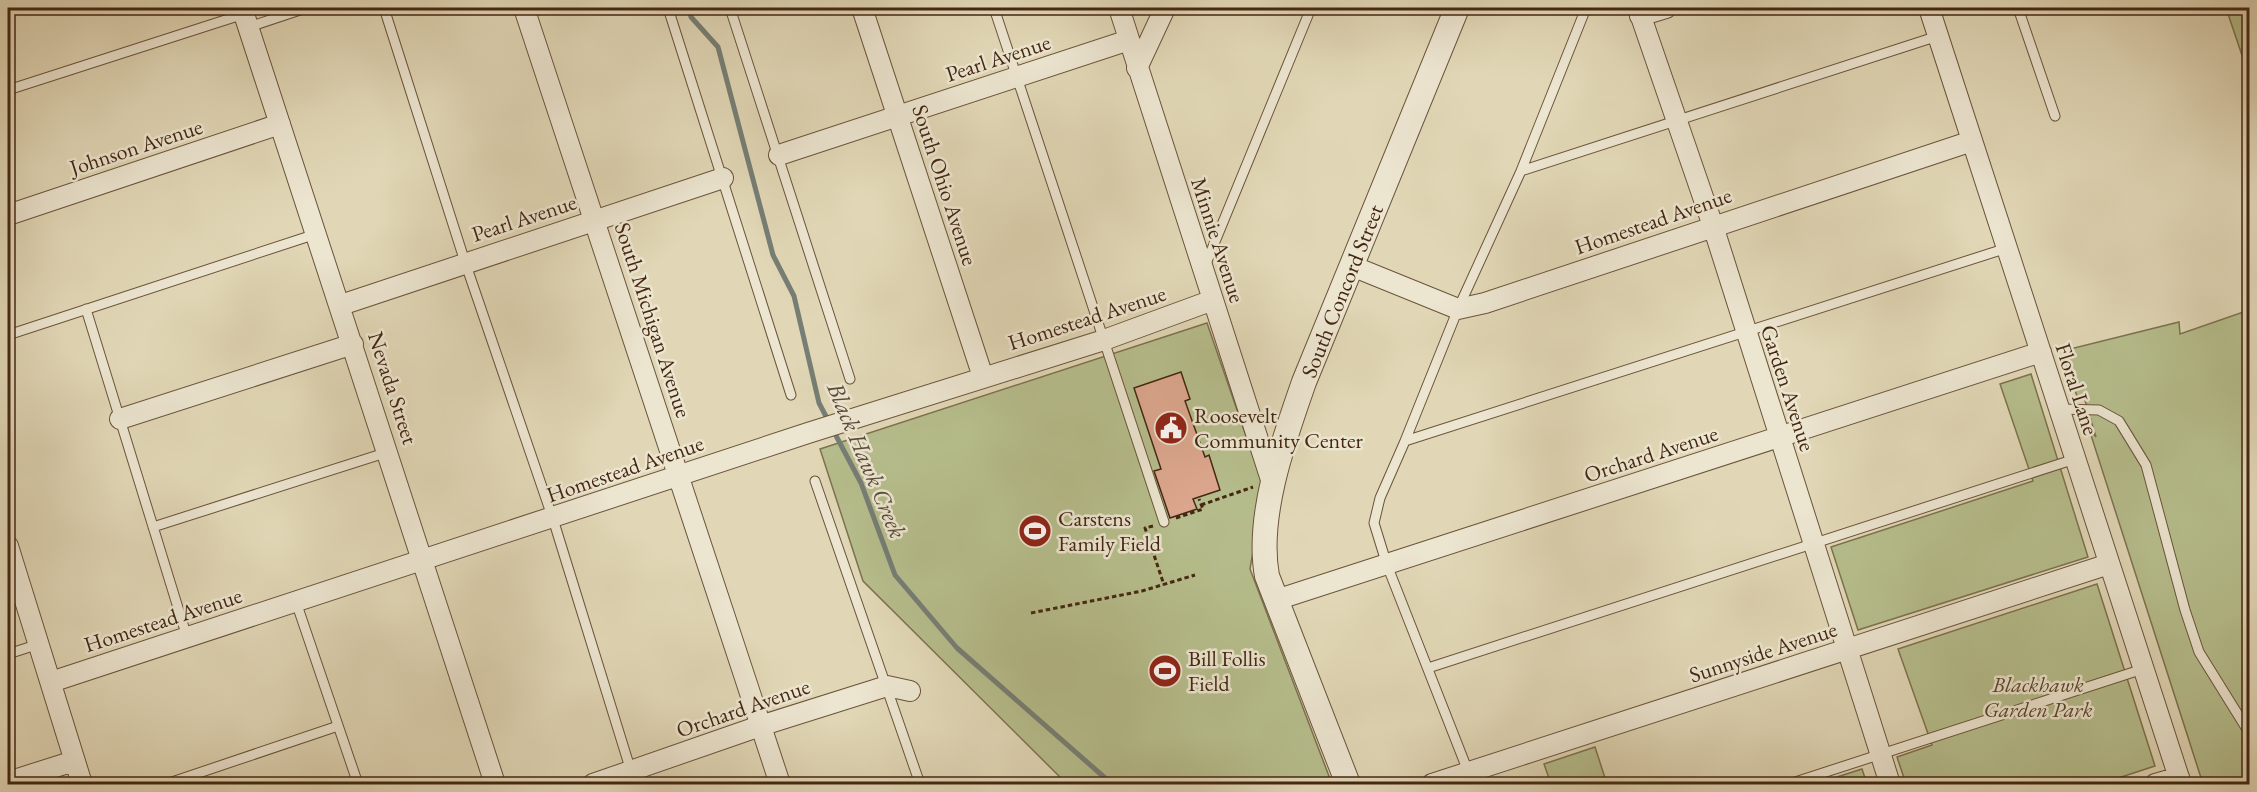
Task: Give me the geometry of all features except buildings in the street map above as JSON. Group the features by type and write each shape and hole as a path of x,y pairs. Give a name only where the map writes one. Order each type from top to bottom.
{"street":[{"name":"South Michigan Avenue","path":"524,8 780,784"},
{"name":"South Ohio Avenue","path":"862,8 983,377"},
{"name":"Minnie Avenue","path":"1119,8 1213,300 1266,486"},
{"path":"1137,68 1165,8"},
{"name":"South Concord Street","path":"1348,784 1267,576 1264,547 1266,486 1457,8"},
{"path":"1639,12 1666,8"},
{"name":"Floral Lane","path":"1929,8 2180,781"},
{"name":"Garden Avenue","path":"1639,12 1713,226 1890,784"},
{"name":"Nevada Street","path":"245,16 389,452 495,784"},
{"name":"Pearl Avenue","path":"779,155 1129,40"},
{"name":"Johnson Avenue","path":"8,215 280,124"},
{"name":"Homestead Avenue","path":"1458,309 1485,303 1972,141"},
{"name":"Pearl Avenue","path":"341,305 723,178"},
{"path":"1352,266 1458,309"},
{"name":"Homestead Avenue","path":"51,682 553,519 808,433 1104,340 1213,300"},
{"path":"120,419 353,344"},
{"name":"Orchard Avenue","path":"1276,600 2041,352"},
{"path":"8,546 82,784"},
{"name":"Sunnyside Avenue","path":"1432,784 1470,779 1847,650 2109,564"},
{"name":"Orchard Avenue","path":"594,784 633,778 760,726 886,686 910,691"},
{"path":"8,782 74,761"},
{"path":"2155,784 2180,781"}],"lane":[{"path":"8,90 245,16 306,8"},
{"path":"384,8 465,262 553,519 633,778"},
{"path":"668,8 791,395"},
{"path":"730,8 850,379"},
{"path":"994,8 1164,522"},
{"path":"1203,270 1311,8"},
{"path":"1470,779 1387,565 1374,523 1380,498 1406,441 1458,309 1521,171 1586,8"},
{"path":"2018,8 2055,116"},
{"path":"1521,171 1938,36"},
{"path":"8,334 316,234"},
{"path":"1406,441 2007,248"},
{"path":"86,309 187,637"},
{"path":"2059,409 2099,410 2119,421 2146,465 2185,610 2199,652 2250,734"},
{"path":"153,527 389,452"},
{"path":"1428,668 2075,459"},
{"path":"815,481 920,784"},
{"path":"296,602 358,784"},
{"path":"8,654 39,644"},
{"path":"1789,784 2143,669"},
{"path":"166,784 338,726"}],"path":[{"path":"1201,505 1266,486"},
{"path":"1031,614 1142,591 1195,575"}],"green space":[{"path":"2226,8 2249,8 2249,76"},
{"path":"2249,310 2249,784 2203,784 2089,429 2096,437 2084,397 2077,396 2062,351 2179,322 2180,334"},
{"path":"1207,323 1264,488 1250,569 1332,784 1067,784 863,581 820,449"},
{"path":"2031,374 2088,557 1858,630 1831,547 2033,481 2000,384"},
{"name":"Blackhawk Garden Park","path":"2097,584 2155,766 2100,784 1906,784 1897,757 1932,745 1898,649"},
{"path":"1595,747 1607,784 1551,784 1544,764"},
{"path":"1862,769 1867,784 1815,784"}],"waterway":[{"name":"Black Hawk Creek","path":"689,8 691,17 718,47 773,255 794,296 819,403 829,422"},
{"name":"Black Hawk Creek","path":"833,430 861,483 895,575 957,648 1112,784"}],"place":[{"name":"Roosevelt Community Center","path":"1171,428"},
{"name":"Carstens Family Field","path":"1035,531"},
{"name":"Bill Follis Field","path":"1165,671"}]}
